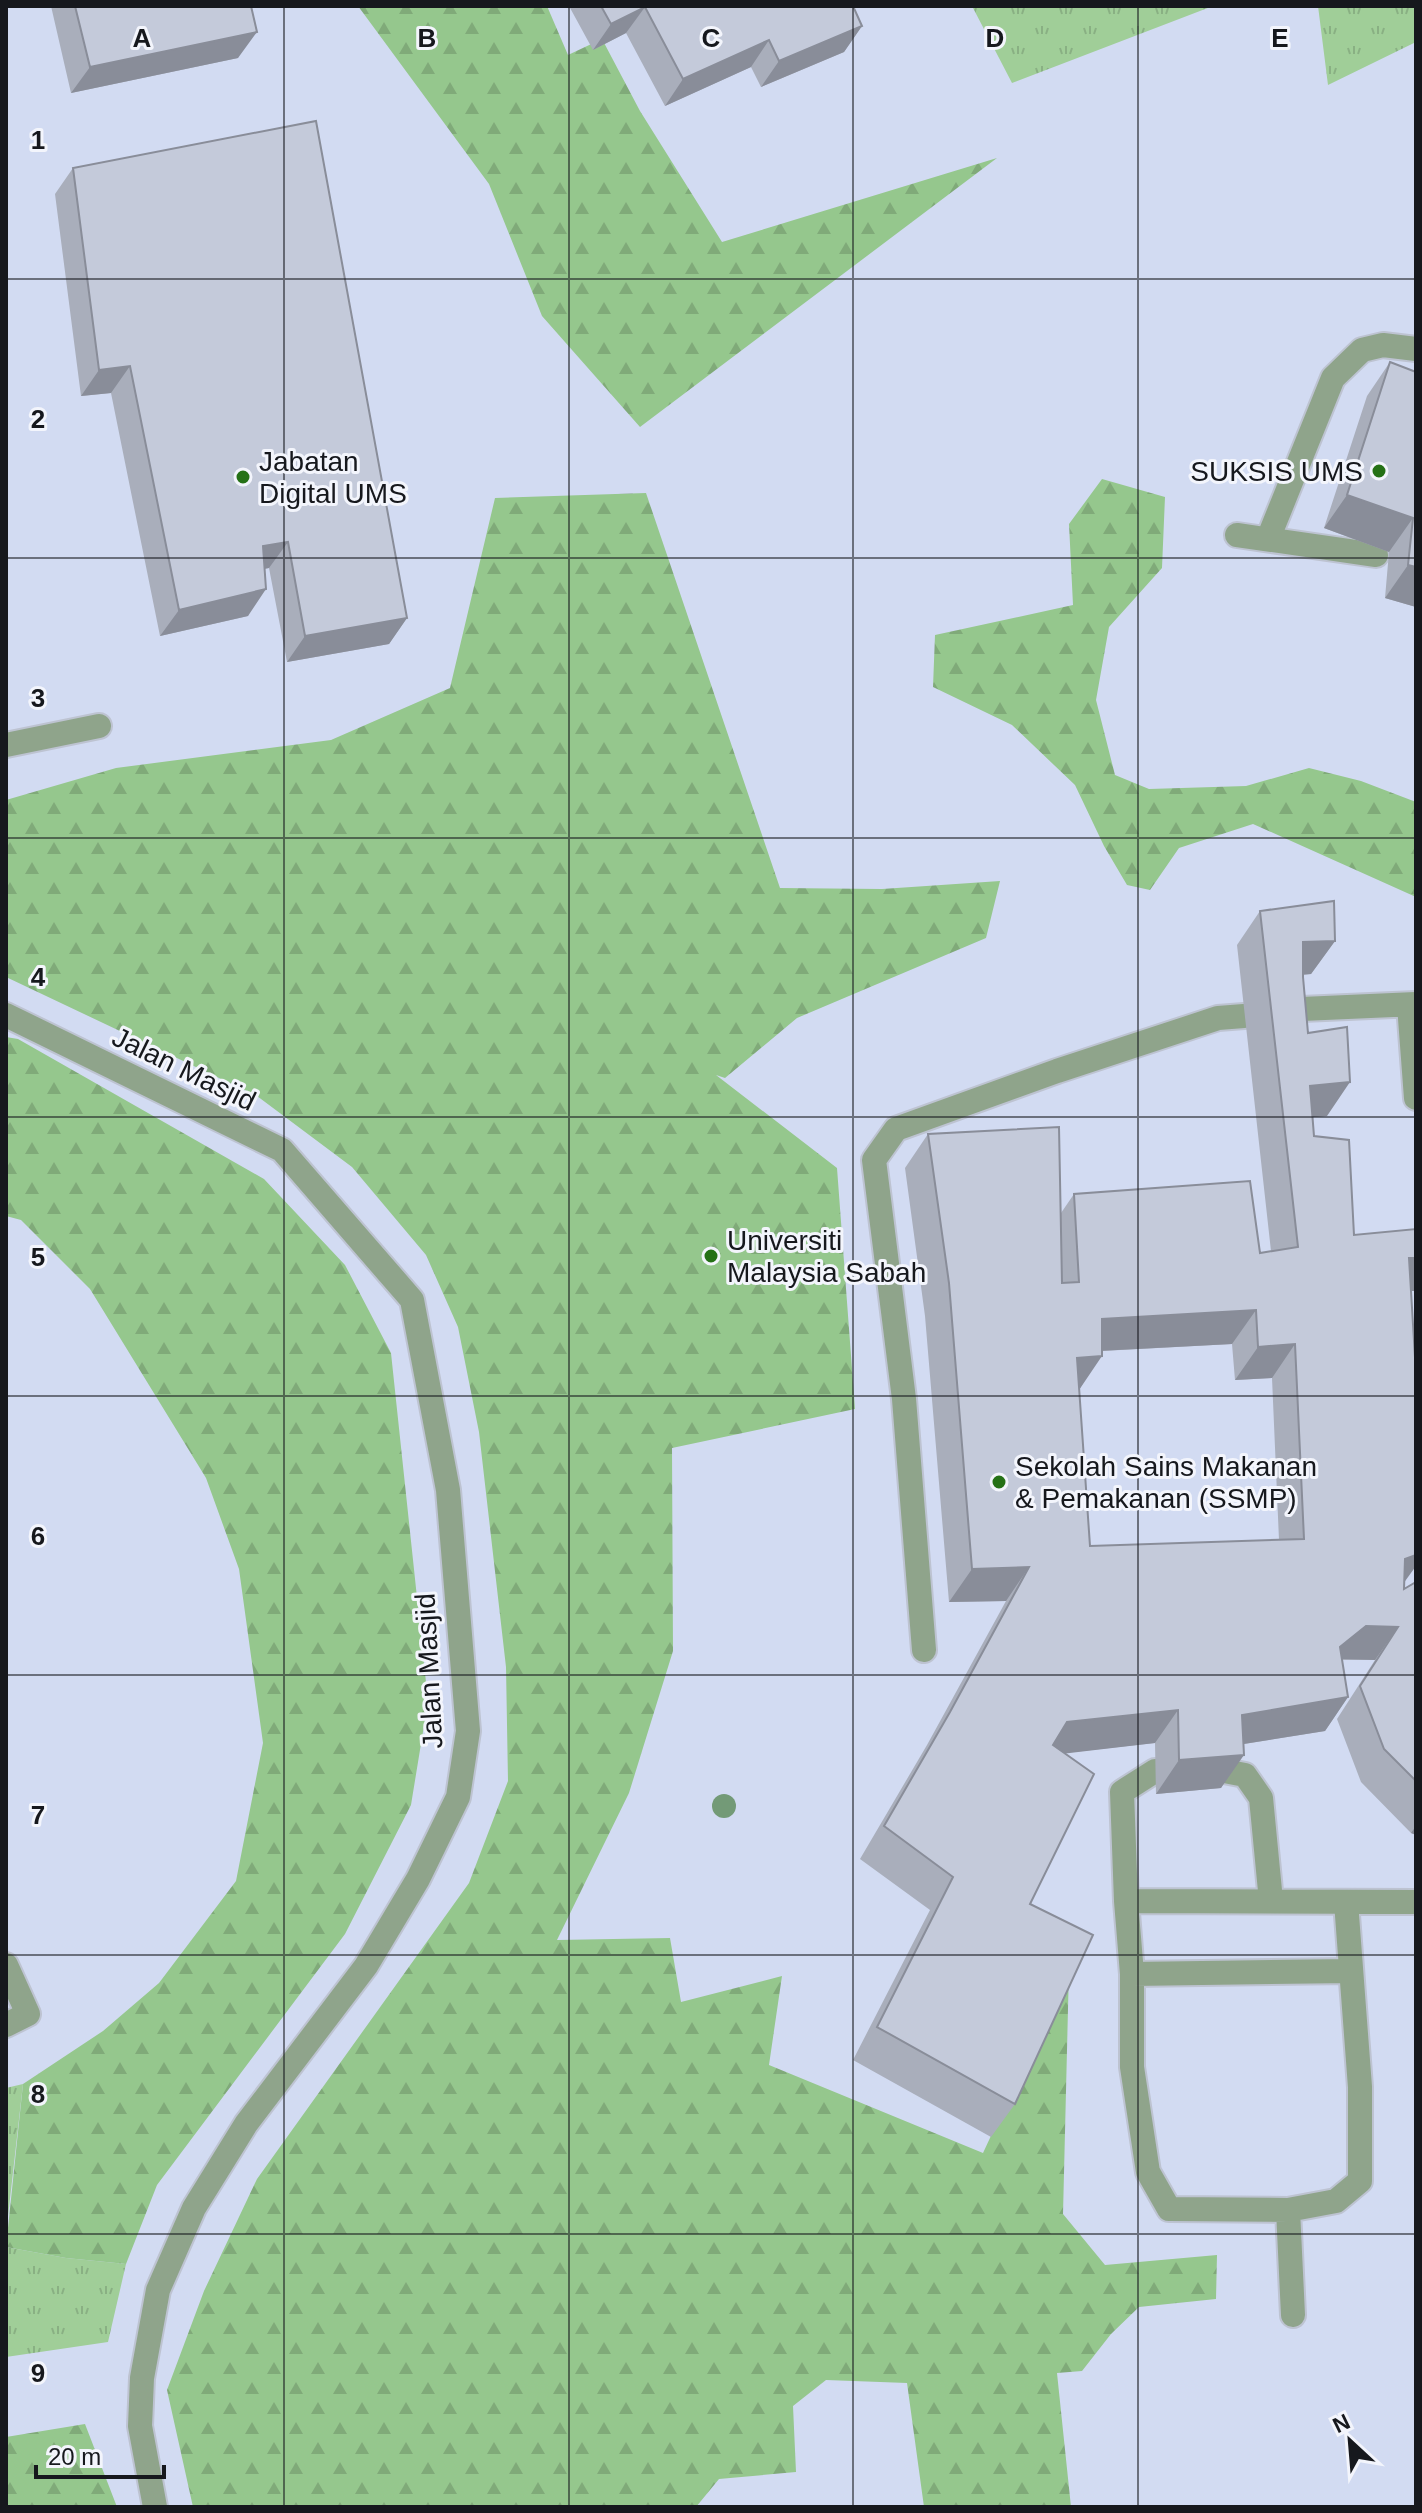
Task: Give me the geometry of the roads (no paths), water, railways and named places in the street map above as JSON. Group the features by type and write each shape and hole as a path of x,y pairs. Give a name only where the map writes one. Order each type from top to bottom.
{"street":[{"path":"1268,539 1333,378 1362,350 1383,345 1416,349"},
{"path":"1237,535 1376,555"},
{"path":"6,745 99,726"},
{"path":"1279,1010 1413,1005 1416,1098"},
{"name":"Jalan Masjid","path":"6,1015 282,1150 412,1300 448,1490 468,1731 458,1797 418,1879 366,1966 246,2124 194,2208 158,2290 142,2378 140,2426 155,2507"},
{"path":"924,1650 904,1399 874,1160 896,1129 1218,1018 1244,1016"},
{"path":"1219,1770 1245,1775 1261,1798 1271,1901"},
{"path":"1155,1771 1122,1792 1132,1974 1132,2067 1148,2172 1169,2209 1288,2210 1336,2201 1360,2181 1360,2087 1346,1902"},
{"path":"1126,1901 1416,1902"},
{"path":"6,1965 28,2014 6,2025"},
{"path":"1132,1974 1351,1971"},
{"path":"1288,2210 1293,2315"}],"place":[{"name":"SUKSIS UMS","path":"1379,471"},
{"name":"Jabatan Digital UMS","path":"243,477"},
{"name":"Universiti Malaysia Sabah","path":"711,1256"},
{"name":"Sekolah Sains Makanan & Pemakanan (SSMP)","path":"999,1482"}]}
